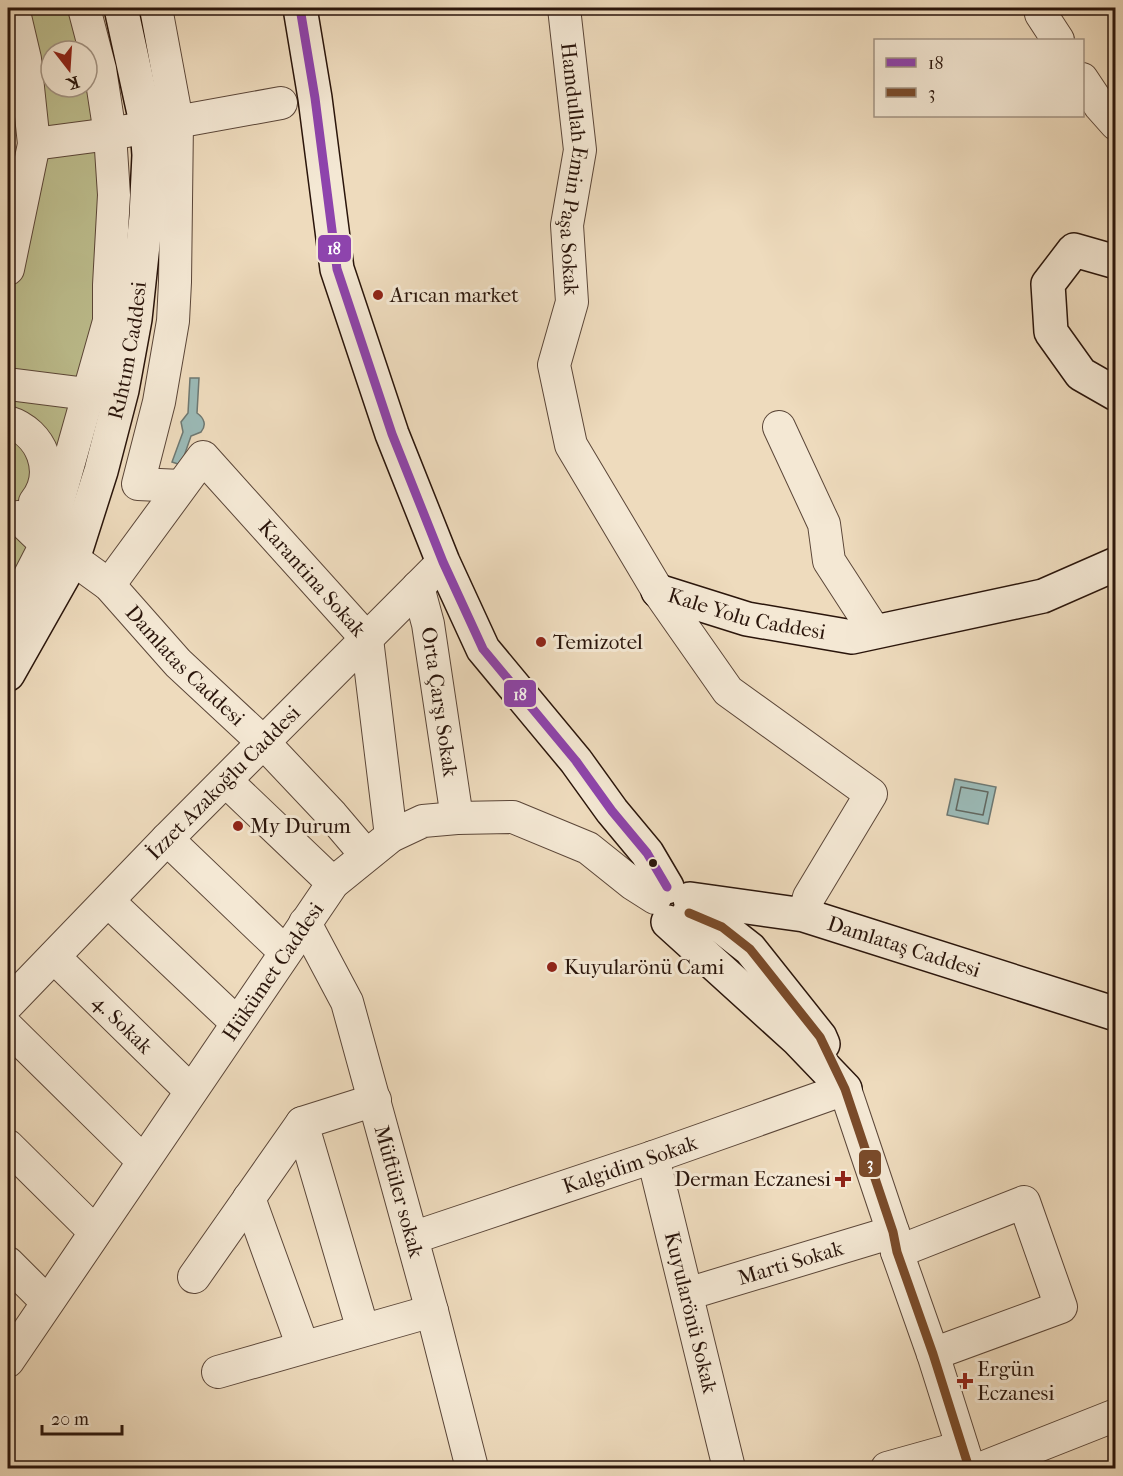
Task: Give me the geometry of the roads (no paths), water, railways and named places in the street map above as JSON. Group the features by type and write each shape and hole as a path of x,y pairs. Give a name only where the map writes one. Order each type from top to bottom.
{"street":[{"path":"8,269 34,144 25,59 13,8"},
{"path":"8,618 60,551 87,394 109,321 114,195 110,134 100,69 84,8"},
{"name":"Rıhtım Caddesi","path":"8,674 60,551 100,471 122,390 135,319 146,217 148,155 162,124 121,8"},
{"path":"156,8 173,321 159,402 138,484 181,486"},
{"path":"300,8 315,98 337,269 392,435 443,562 483,649 576,761 612,811 647,853 674,904 722,927 750,949 820,1037 845,1089 971,1461"},
{"name":"Hamdullah Emin Paşa Sokak","path":"564,8 580,150 567,225 572,302 554,366 571,445 658,591"},
{"path":"1040,8 1041,14 1057,39"},
{"path":"1084,81 1100,106 1116,124"},
{"path":"34,144 110,134 280,103"},
{"path":"1116,262 1074,250 1048,284 1051,332 1081,374 1116,394"},
{"path":"8,384 87,394"},
{"path":"8,422 16,424 30,434 41,448 46,464 46,480 40,496 30,509 13,519"},
{"path":"779,427 824,524 829,561 875,632"},
{"name":"Karantina Sokak","path":"181,486 204,457 367,639 391,836"},
{"path":"109,585 181,486"},
{"name":"Damlatas Caddesi","path":"13,519 109,585 178,663 264,743 366,855"},
{"name":"İzzet Azakoğlu Caddesi","path":"8,1004 167,839 443,562"},
{"name":"Kale Yolu Caddesi","path":"658,591 747,619 852,636 1043,596 1116,564"},
{"name":"Orta Çarşı Sokak","path":"418,587 428,624 457,818"},
{"name":"Kale Yolu Caddesi","path":"658,591 728,691 871,794 809,897 804,915"},
{"path":"226,781 333,883"},
{"name":"Hükümet Caddesi","path":"9,1355 333,883 391,836 423,821 513,817 588,848 633,884 674,904"},
{"path":"167,839 285,952"},
{"path":"108,901 237,1023"},
{"name":"Damlataş Caddesi","path":"674,904 804,915 1116,1014"},
{"name":"Müftüler sokak","path":"305,922 348,1002 472,1468"},
{"name":"4. Sokak","path":"54,957 191,1091"},
{"path":"8,1028 143,1161"},
{"name":"Kalgidim Sokak","path":"412,1238 653,1157 845,1089"},
{"path":"194,1276 302,1123 375,1100"},
{"path":"302,1123 363,1330"},
{"path":"8,1146 95,1232"},
{"name":"Kuyularönü Sokak","path":"653,1157 729,1468"},
{"path":"249,1198 303,1347"},
{"name":"Marti Sokak","path":"687,1294 895,1242 1024,1203 1061,1307 933,1354"},
{"path":"8,1263 47,1302"},
{"path":"218,1372 432,1311"},
{"path":"887,1468 971,1461 1116,1415"}],"water":[{"path":"190,378 199,378 197,413 203,419 204,424 201,432 191,436 181,465 172,462 183,432 181,422 188,413"},
{"path":"955,779 996,787 988,824 947,815"}],"place":[{"name":"Arıcan market","path":"378,295"},
{"name":"Temizotel","path":"541,642"},
{"name":"My Durum","path":"238,826"},
{"name":"Kuyularönü Cami","path":"552,967"},
{"name":"Derman Eczanesi","path":"843,1179"},
{"name":"Ergün Eczanesi","path":"965,1381"}]}
